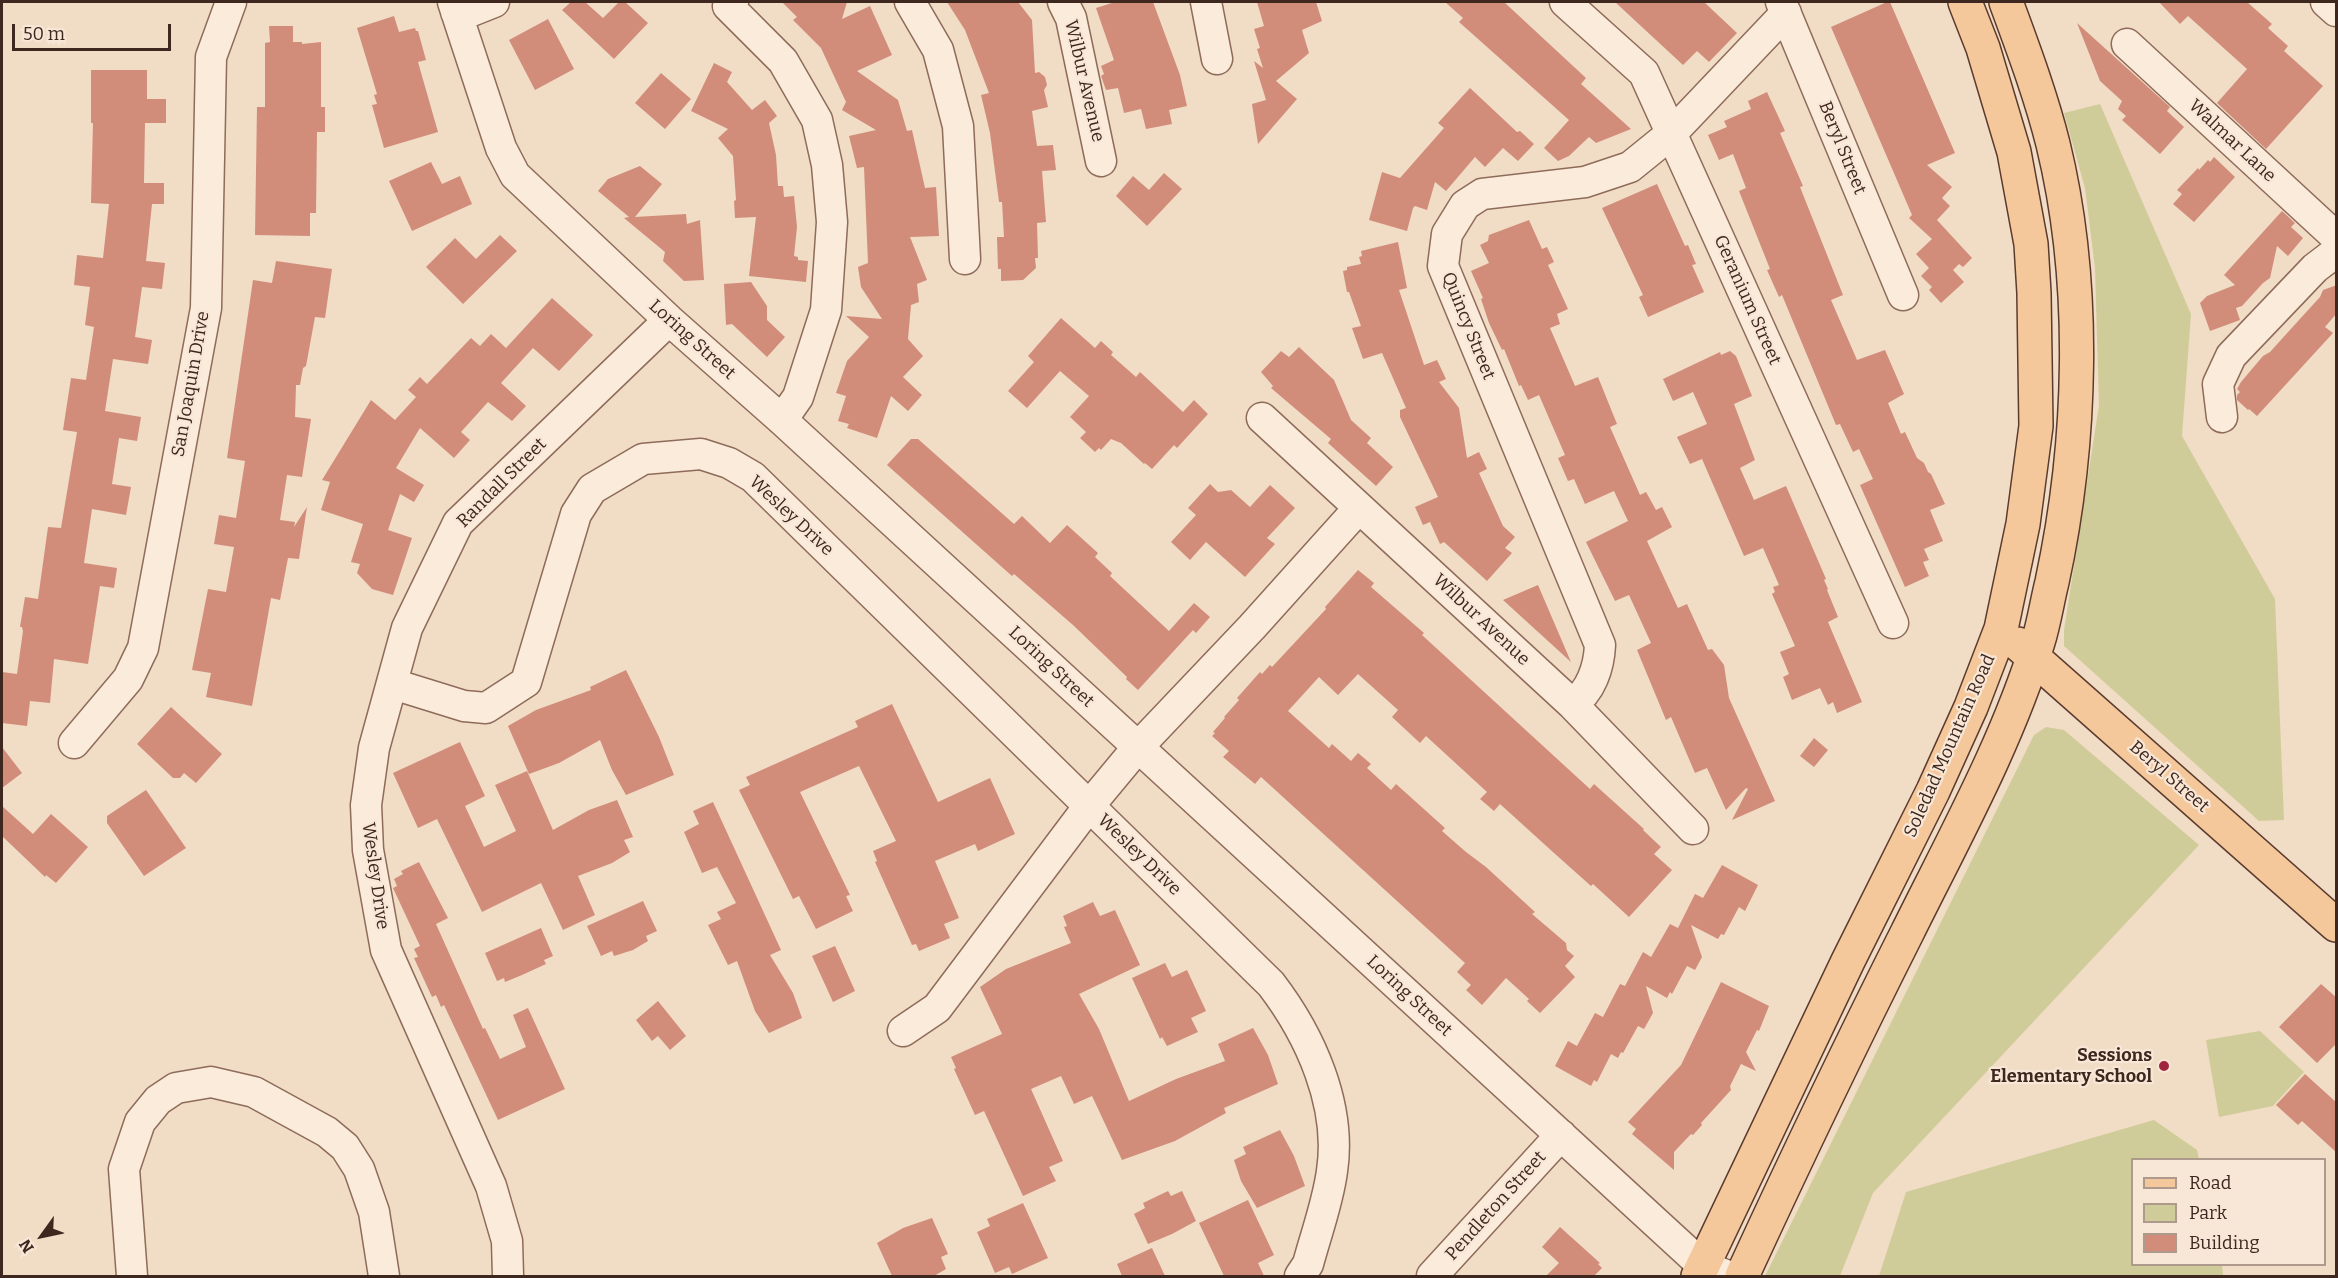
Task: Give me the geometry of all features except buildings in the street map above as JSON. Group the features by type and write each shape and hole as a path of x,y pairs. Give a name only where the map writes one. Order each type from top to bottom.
{"main road":[{"name":"Soledad Mountain Road","path":"1710,1273 1843,972 1933,791 1971,707 2001,629 2023,524 2036,426 2031,244 2014,152 1983,48 1965,2"},
{"path":"1742,1276 1883,979 1969,808 2008,722 2039,641 2063,531 2075,428 2074,291 2070,239 2053,143 2006,2"},
{"path":"1983,48 2019,37"},
{"name":"Beryl Street","path":"2001,629 2337,925"}],"street":[{"name":"San Joaquin Drive","path":"74,743 128,679 143,648 206,308 211,57 231,2"},
{"path":"455,7 469,12 494,2"},
{"path":"910,2 938,50 958,126 965,259"},
{"name":"Wilbur Avenue","path":"1063,2 1071,18 1101,161"},
{"path":"1206,2 1217,59"},
{"name":"Geranium Street","path":"1566,2 1644,73 1893,623"},
{"path":"2326,2 2337,11"},
{"path":"730,4 783,61 818,120 827,165 832,222 826,310 798,397 782,420"},
{"name":"Loring Street","path":"455,7 501,148 515,175 669,320 782,420 1710,1273"},
{"name":"Quincy Street","path":"1572,704 1583,697 1599,662 1600,645 1443,266 1447,234 1465,205 1482,194 1585,182 1630,167 1672,133 1784,7"},
{"name":"Beryl Street","path":"1784,7 1903,295"},
{"name":"Walmar Lane","path":"2127,44 2337,237"},
{"path":"2223,417 2218,384 2231,356 2315,268 2337,252"},
{"name":"Randall Street","path":"393,684 407,628 458,523 669,320"},
{"name":"Wilbur Avenue","path":"1262,418 1572,704 1693,829"},
{"name":"Wesley Drive","path":"508,1276 507,1241 491,1186 386,950 368,850 366,805 374,748 393,684 464,706 486,708 526,682 576,514 592,489 643,459 701,454 729,463 753,477 1271,984 1292,1011 1325,1085 1334,1144 1332,1172 1308,1264 1300,1276"},
{"path":"903,1031 937,1008 1089,806 1138,747 1252,627 1359,508"},
{"path":"132,1276 124,1169 140,1122 158,1100 176,1089 211,1082 254,1092 327,1132 345,1148 358,1168 374,1212 384,1276"},
{"name":"Pendleton Street","path":"1432,1276 1561,1135"}],"green space":[{"path":"2100,104 2191,314 2182,436 2275,599 2284,820 2259,821 2064,646 2064,630 2099,405 2095,268 2085,188 2064,113"},
{"path":"2046,727 2064,730 2199,845 1873,1193 1840,1276 1765,1276 2034,735"},
{"path":"2260,1031 2304,1072 2273,1106 2219,1117 2206,1040"},
{"path":"2154,1120 2197,1150 2199,1158 2131,1158 2131,1266 2222,1266 2223,1276 1879,1276 1906,1192"}],"place":[{"name":"Sessions Elementary School","path":"2164,1066"}]}
